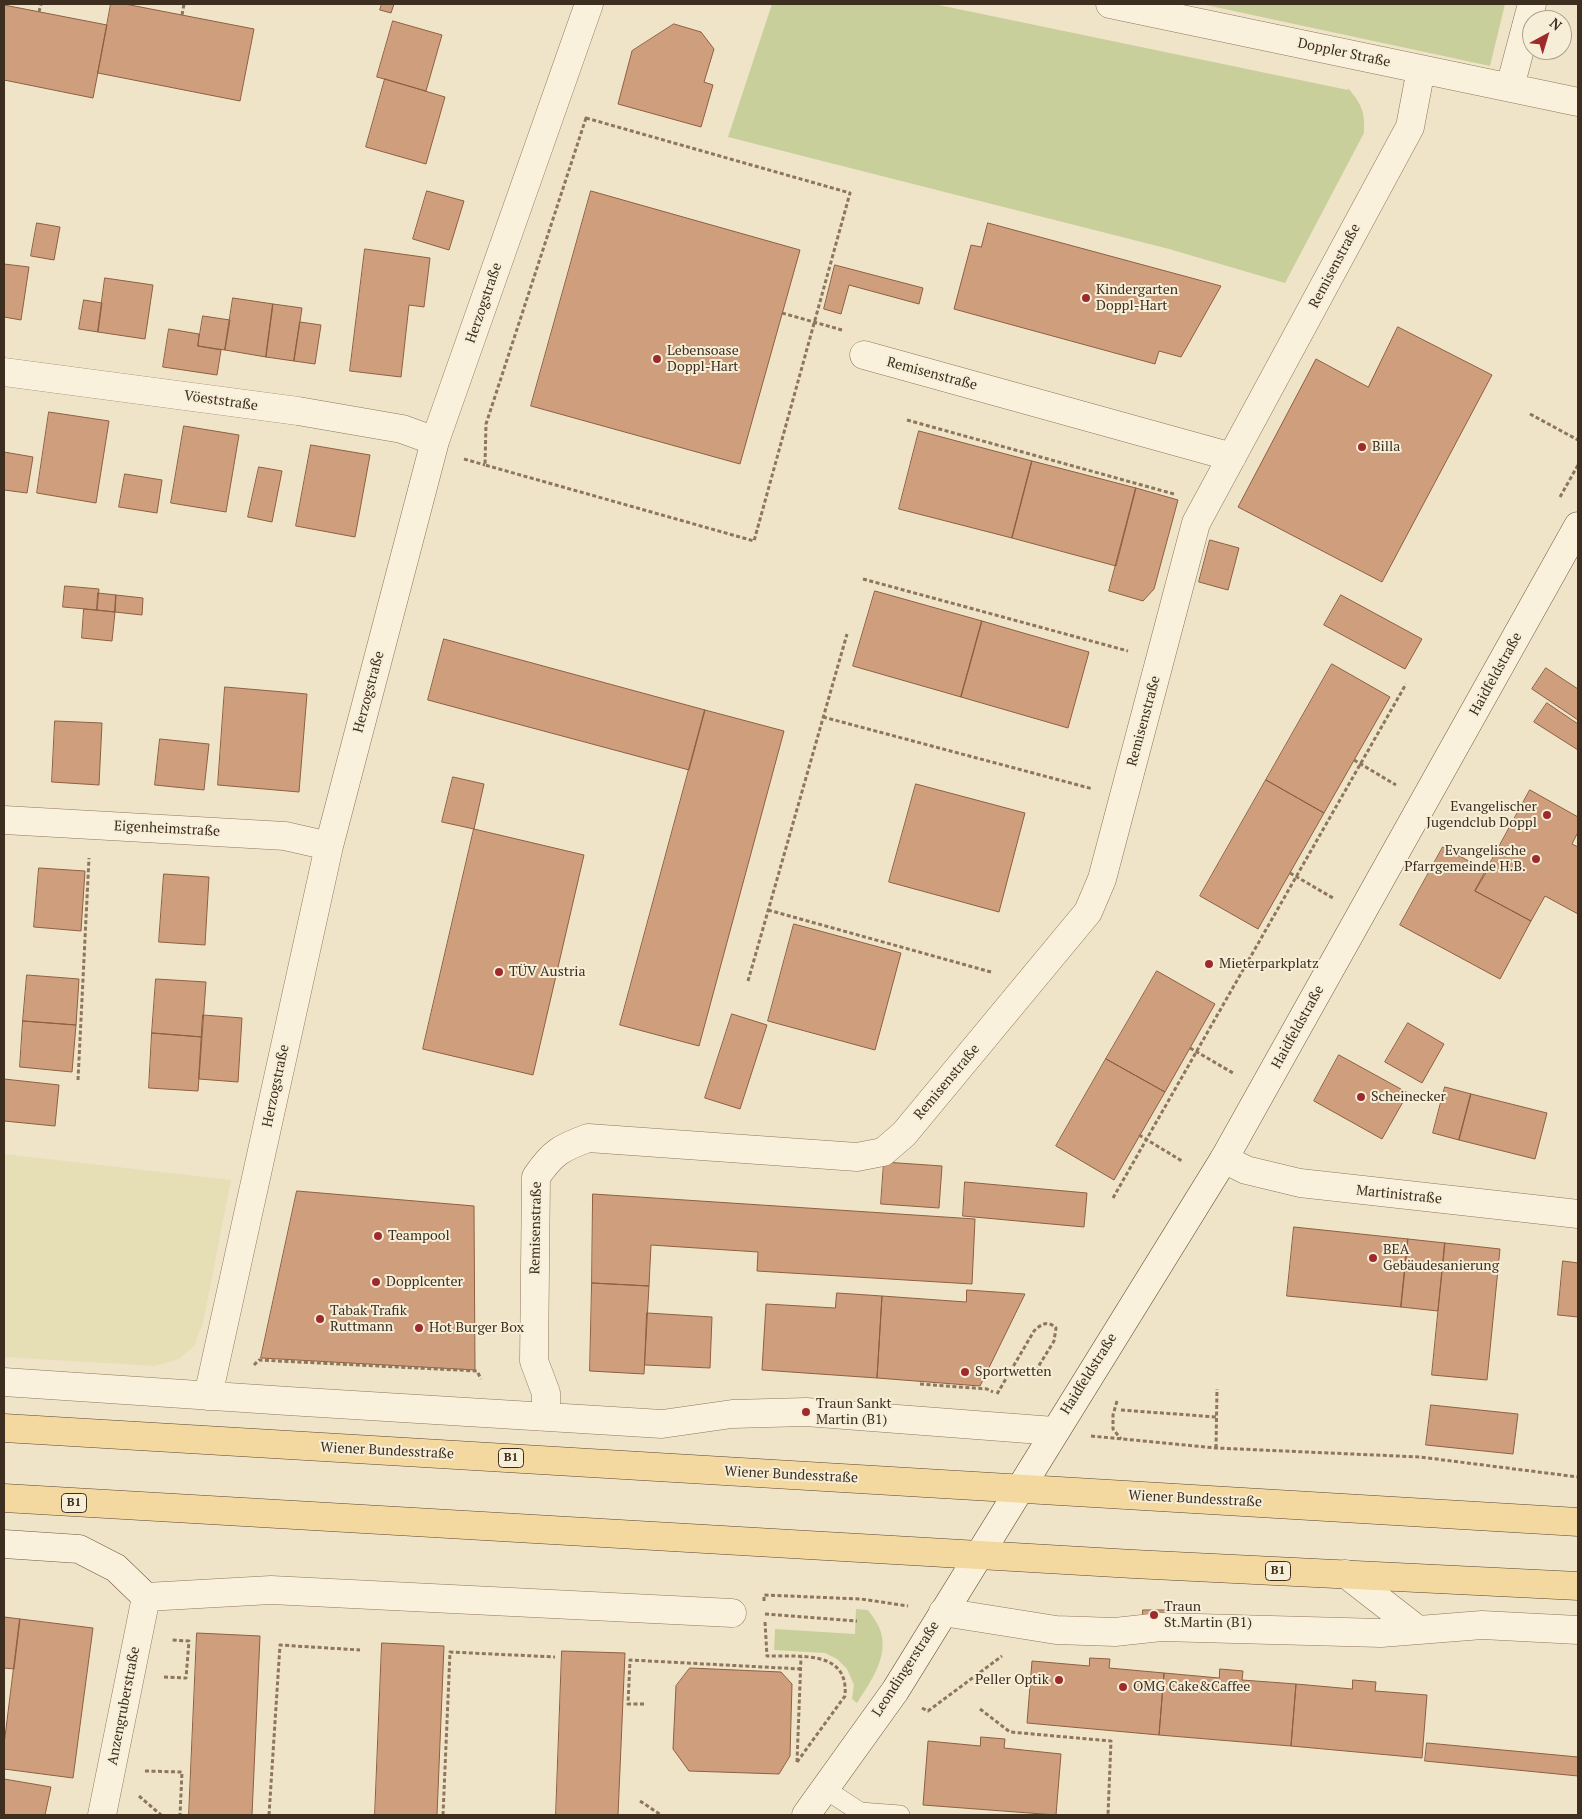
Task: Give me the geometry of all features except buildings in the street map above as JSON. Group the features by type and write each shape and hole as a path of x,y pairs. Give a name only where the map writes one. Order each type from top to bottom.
{"main road":[{"name":"Wiener Bundesstraße","path":"4,1428 1578,1522"},
{"name":"B1","path":"4,1498 978,1555 1578,1586"}],"street":[{"name":"Herzogstraße","path":"208,1396 329,846 435,441 589,4"},
{"name":"Doppler Straße","path":"1110,4 1578,102"},
{"path":"1510,88 1532,4"},
{"name":"Remisenstraße","path":"546,1416 546,1393 534,1361 536,1177 546,1162 562,1148 588,1138 857,1157 883,1152 904,1134 1088,912 1102,879 1196,523 1410,127 1421,69"},
{"name":"Remisenstraße","path":"864,355 1232,457"},
{"name":"Vöeststraße","path":"4,372 298,411 402,428 435,441"},
{"name":"Haidfeldstraße","path":"1000,1519 1224,1159 1578,526"},
{"name":"Eigenheimstraße","path":"4,820 285,836 329,846"},
{"name":"Martinistraße","path":"1224,1159 1246,1170 1300,1184 1578,1214"},
{"path":"4,1382 662,1424 732,1414 806,1412 1054,1431"},
{"name":"Leondingerstraße","path":"806,1815 894,1691 1000,1519"},
{"path":"4,1544 79,1549 116,1568 146,1597 271,1590 732,1613"},
{"path":"1346,1574 1418,1630"},
{"name":"Anzengruberstraße","path":"102,1815 146,1597"},
{"path":"943,1612 1056,1630 1115,1632 1161,1627 1381,1633 1482,1625 1578,1630"}],"lane":[{"path":"825,1789 860,1812 900,1815"}],"path":[{"path":"40,12 41,4"},
{"path":"182,15 184,4"},
{"path":"463,459 754,541 816,323 850,193 586,118 486,424 486,465"},
{"path":"782,313 869,339 864,355"},
{"path":"1530,414 1578,440"},
{"path":"908,420 1175,494"},
{"path":"863,579 1131,652"},
{"path":"748,981 847,634"},
{"path":"1114,1198 1406,684"},
{"path":"824,717 1093,789"},
{"path":"1354,760 1399,786"},
{"path":"78,1080 91,825"},
{"path":"1290,873 1336,899"},
{"path":"768,910 991,972"},
{"path":"1190,1048 1234,1074"},
{"path":"1139,1135 1182,1161"},
{"path":"1002,1398 997,1395 1034,1331 1040,1325 1052,1324 1056,1328 1054,1341 1035,1372"},
{"path":"1216,1448 1217,1390"},
{"path":"1121,1410 1216,1417"},
{"path":"1121,1439 1216,1448 1420,1457 1578,1477"},
{"path":"764,1604 764,1594 860,1599 943,1612"},
{"path":"801,1657 797,1762 845,1696 846,1683 840,1671 819,1658 801,1657 767,1656 764,1614 857,1621"},
{"path":"160,1676 186,1678 189,1641 170,1640"},
{"path":"269,1815 280,1645 360,1650"},
{"path":"443,1815 450,1652 555,1656"},
{"path":"920,1706 928,1711 1005,1654"},
{"path":"644,1704 628,1704 630,1660 801,1669"},
{"path":"980,1710 1010,1732 1111,1741 1108,1815"},
{"path":"138,1771 182,1772 180,1815"},
{"path":"133,1790 161,1815"},
{"path":"640,1801 661,1815"}],"shaded area":[{"path":"4,1154 231,1180 203,1323 194,1346 179,1359 155,1366 4,1357"}],"green space":[{"path":"772,4 934,4 1348,90 1348,88 1362,109 1364,133 1285,283 1169,249 728,137"},
{"path":"1201,4 1505,4 1490,66"},
{"path":"856,1609 868,1610 879,1627 883,1647 878,1667 857,1703 852,1699 854,1685 847,1669 837,1659 825,1653 774,1650 775,1629 855,1634"}],"place":[{"name":"Kindergarten Doppl-Hart","path":"1086,298"},
{"name":"Lebensoase Doppl-Hart","path":"657,359"},
{"name":"Billa","path":"1362,447"},
{"name":"Evangelischer Jugendclub Doppl","path":"1547,815"},
{"name":"Evangelische Pfarrgemeinde H.B.","path":"1536,859"},
{"name":"Mieterparkplatz","path":"1209,964"},
{"name":"TÜV Austria","path":"499,972"},
{"name":"Scheinecker","path":"1361,1097"},
{"name":"Teampool","path":"378,1236"},
{"name":"BEA Gebäudesanierung","path":"1373,1258"},
{"name":"Dopplcenter","path":"376,1282"},
{"name":"Tabak Trafik Ruttmann","path":"320,1319"},
{"name":"Hot Burger Box","path":"419,1328"},
{"name":"Sportwetten","path":"965,1372"},
{"name":"Traun Sankt Martin (B1)","path":"806,1412"},
{"name":"Traun St.Martin (B1)","path":"1154,1615"},
{"name":"Peller Optik","path":"1059,1680"},
{"name":"OMG Cake&Caffee","path":"1123,1687"}]}
